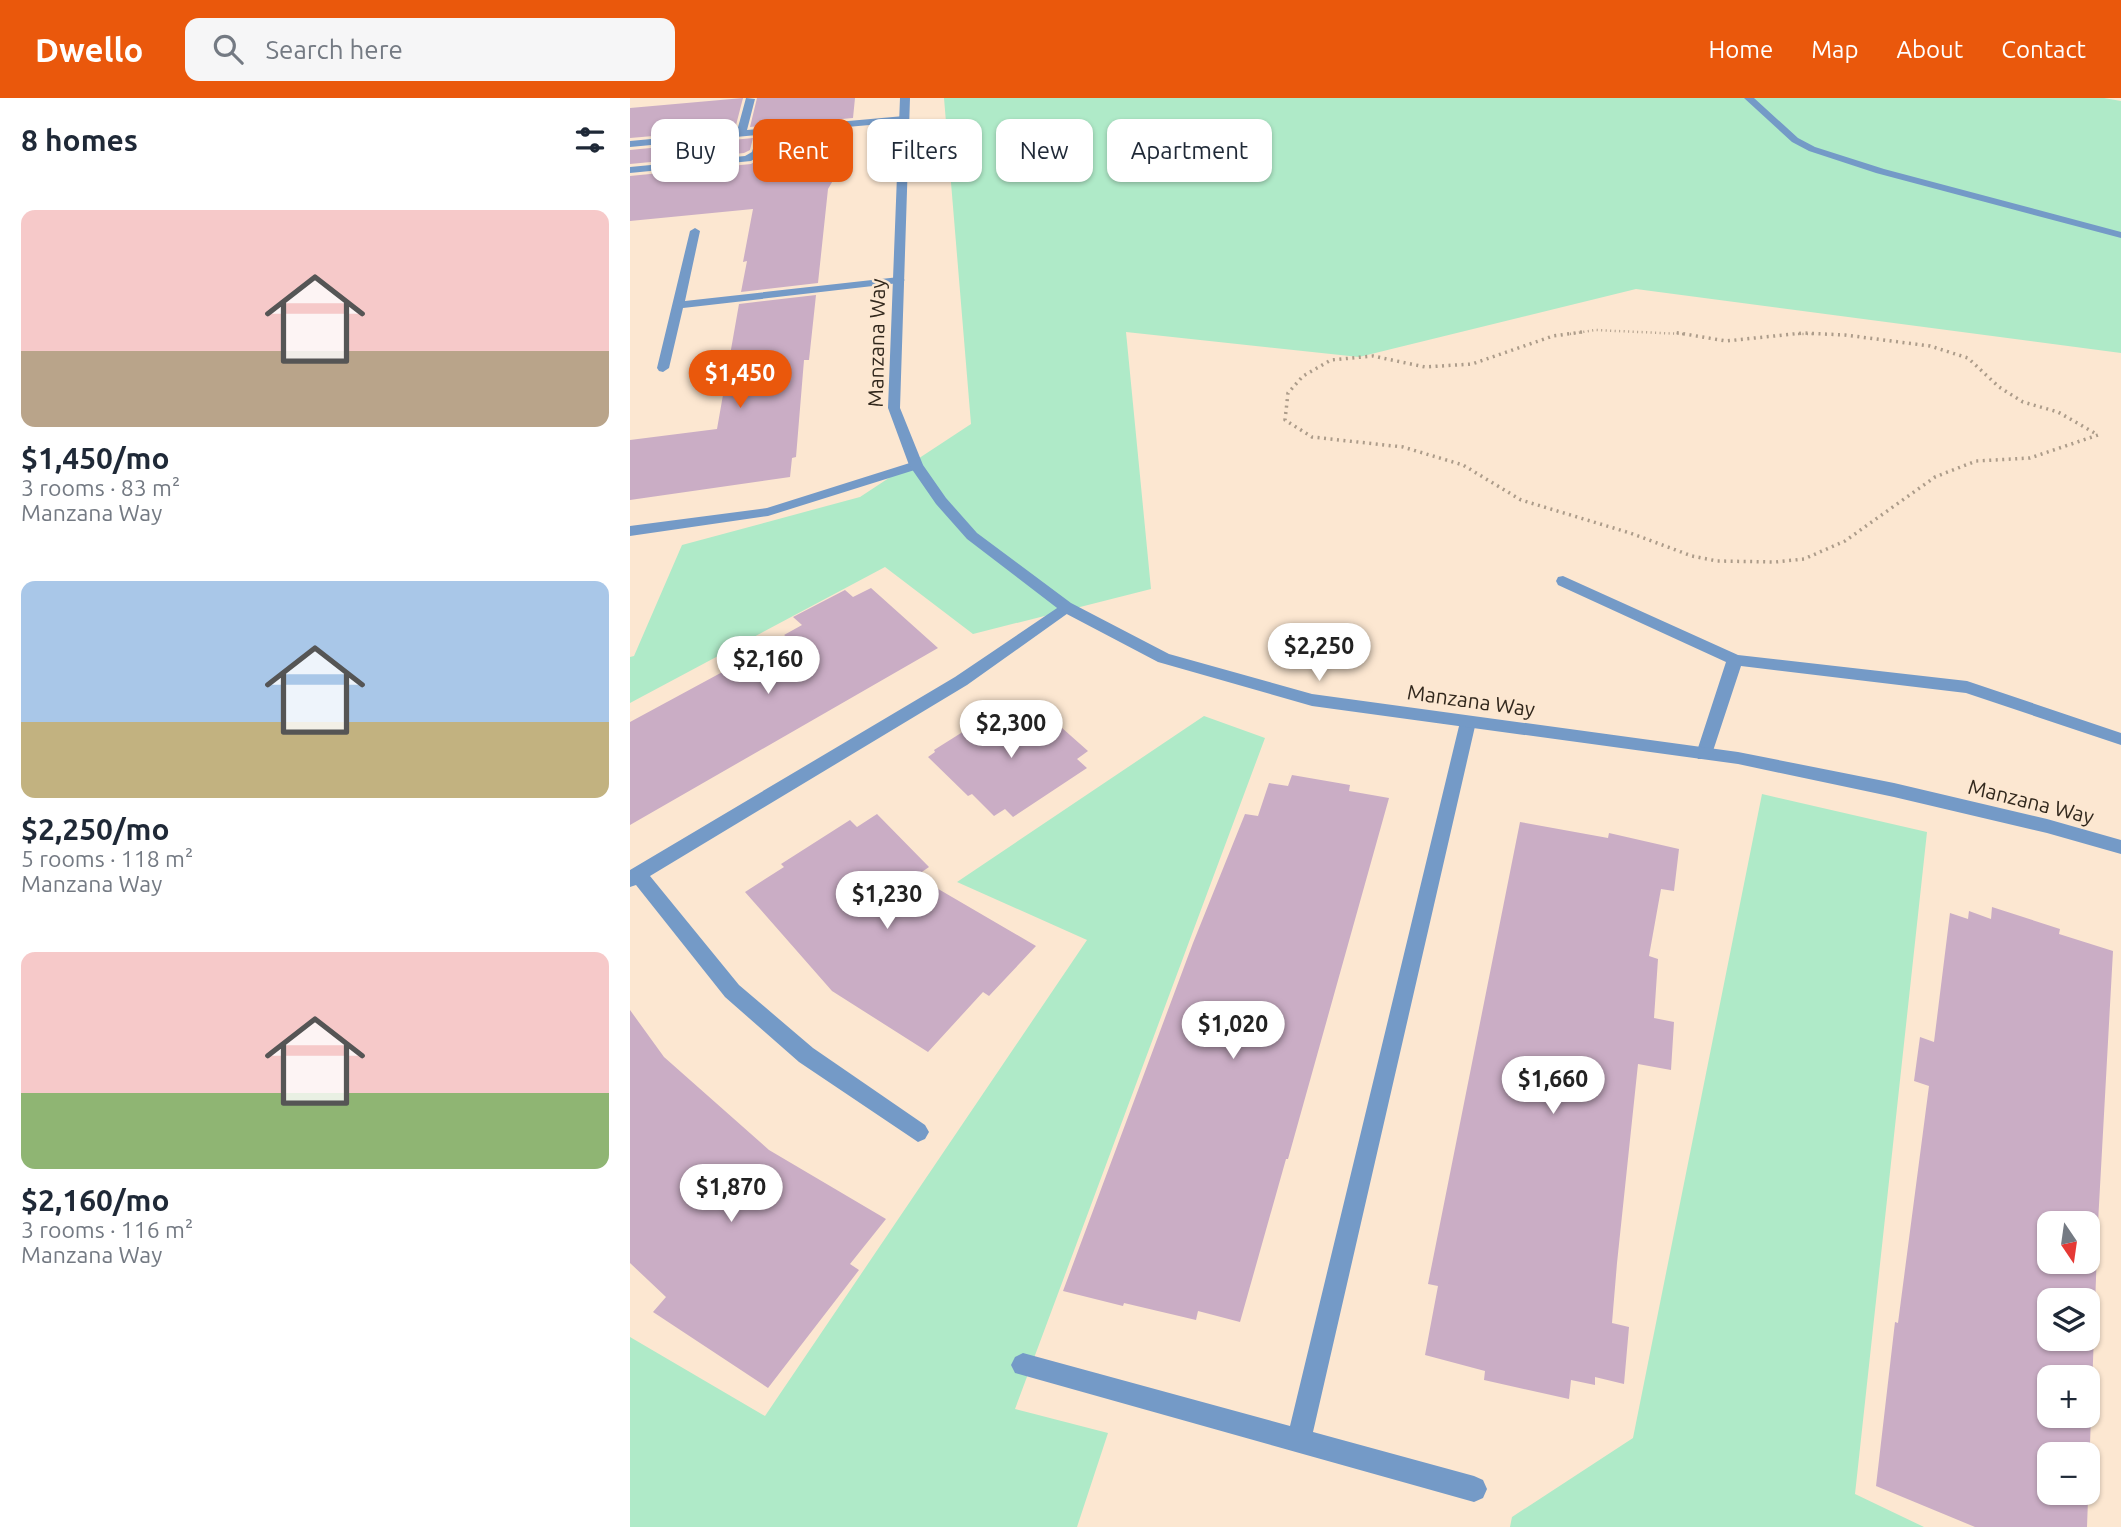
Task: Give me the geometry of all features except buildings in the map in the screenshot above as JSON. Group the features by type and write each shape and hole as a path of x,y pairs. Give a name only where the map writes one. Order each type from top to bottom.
{"street":[{"name":"Manzana Way","path":"905,98 905,119"},
{"path":"1749,98 1795,140 1812,149 1854,163 2121,235"},
{"path":"741,134 750,99"},
{"path":"630,144 753,133"},
{"path":"630,170 747,159 753,156"},
{"name":"Manzana Way","path":"903,182 894,408 916,465 941,501 972,536 1066,607 1164,658 1312,700 1704,754 1894,790 2047,825 2121,847"},
{"path":"663,368 695,231"},
{"path":"678,305 899,280"},
{"path":"630,531 768,512 916,465"},
{"path":"1563,581 1735,660 1967,687 2121,739"},
{"path":"918,1132 807,1055 732,991 634,877 961,681 1066,607"},
{"path":"1704,754 1735,660"},
{"path":"1299,1440 1468,722"},
{"path":"1023,1365 1474,1489"}],"path":[{"path":"1595,330 1668,331 1726,341 1803,333 1845,335 1930,346 1968,358 1999,387 2023,402 2058,412 2098,435 2030,458 1976,461 1935,477 1921,488 1845,541 1804,559 1775,562 1717,561 1692,556 1630,533 1521,500 1463,465 1403,447 1311,437 1285,421 1288,393 1303,376 1331,360 1373,356 1425,367 1472,364 1553,336 1595,330"}],"green space":[{"path":"944,98 2104,98 2121,101 2121,353 1636,289 1359,357 1126,332 1151,589 973,634 885,567 630,703 630,657 634,656 682,545 860,497 971,424 951,182 982,182 982,119 946,119"},
{"path":"1204,716 1265,738 1015,1409 1108,1433 1077,1527 630,1527 630,1337 765,1416 1087,940 957,882"},
{"path":"1762,794 1927,832 1855,1494 1924,1527 1510,1527 1512,1517 1633,1438"}]}
